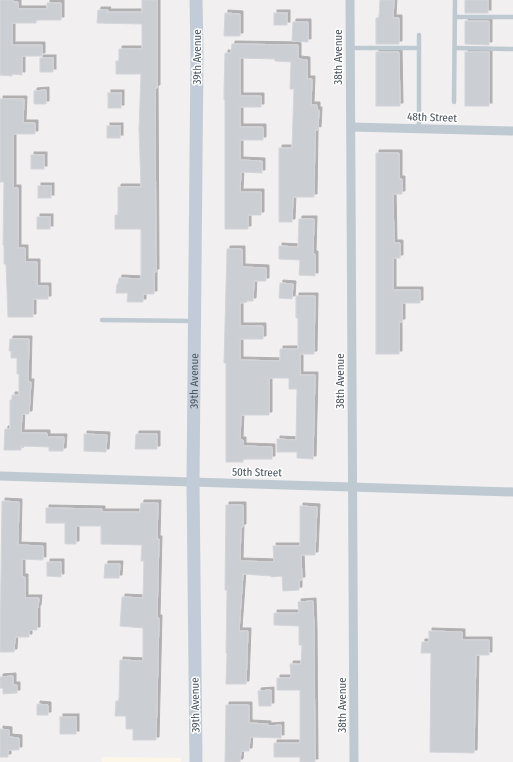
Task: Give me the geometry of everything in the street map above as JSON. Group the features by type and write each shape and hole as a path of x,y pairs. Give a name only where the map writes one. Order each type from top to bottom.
{"main road":[{"name":"39th Avenue","path":"196,0 197,61 193,483 196,762"}],"street":[{"name":"38th Avenue","path":"350,0 354,762"},
{"name":"48th Street","path":"351,127 513,131"},
{"name":"50th Street","path":"0,476 513,492"}],"lane":[{"path":"454,102 455,0"},
{"path":"455,17 513,18"},
{"path":"419,34 419,129"},
{"path":"350,48 419,48"},
{"path":"455,48 513,49"},
{"path":"102,320 194,321"}],"shaded area":[{"path":"102,757 181,758 181,762 102,762"}],"building":[{"path":"0,0 13,0 13,2 18,2 18,9 47,9 47,3 61,3 61,20 36,20 36,23 12,23 12,45 42,45 42,56 22,56 22,75 0,75"},
{"path":"142,0 157,0 157,88 155,88 156,272 154,272 154,294 143,294 143,302 127,302 128,293 116,293 117,284 119,278 141,279 141,229 115,229 115,215 118,215 118,187 141,187 139,129 141,74 116,74 116,61 119,61 119,49 142,49 142,24 97,23 98,10 108,10 107,12 142,12"},
{"path":"380,0 394,0 393,18 399,18 399,44 376,44 376,18 379,18"},
{"path":"465,0 488,0 488,13 465,13"},
{"path":"225,13 240,14 240,36 224,36"},
{"path":"274,13 287,13 287,25 274,25"},
{"path":"465,21 489,21 489,45 465,44"},
{"path":"293,22 308,22 308,42 292,41"},
{"path":"232,44 298,45 298,59 307,60 307,79 312,79 311,105 317,105 317,110 319,110 318,130 316,129 315,134 314,197 293,197 292,222 279,222 279,148 292,148 294,89 290,89 291,62 275,61 275,59 240,58 240,96 261,96 261,107 240,107 240,127 263,127 263,140 240,140 240,160 262,161 262,173 241,172 240,192 261,192 261,215 248,215 248,229 225,229 225,53 231,53"},
{"path":"376,52 399,52 400,106 376,106"},
{"path":"465,52 489,52 489,106 465,106"},
{"path":"40,58 53,58 53,72 40,72"},
{"path":"46,90 46,104 34,104 34,91"},
{"path":"108,93 121,93 121,108 108,108"},
{"path":"0,99 24,99 23,123 35,123 35,134 13,134 13,188 18,188 18,248 25,248 25,262 37,262 37,286 48,286 48,299 33,299 33,317 8,317 6,264 4,264 3,245 4,182 0,182"},
{"path":"107,126 120,126 120,138 107,138"},
{"path":"376,153 399,153 399,179 402,179 402,194 393,194 394,243 400,243 400,258 393,258 393,290 420,290 420,303 402,303 402,322 399,322 399,354 376,354"},
{"path":"31,155 44,155 44,169 31,169"},
{"path":"38,186 51,186 51,198 38,198"},
{"path":"37,217 50,217 50,229 37,229"},
{"path":"299,219 314,219 313,254 315,254 315,276 299,275 300,260 279,259 279,246 298,247"},
{"path":"227,249 242,249 242,267 266,268 266,281 254,281 253,301 240,303 240,326 263,326 263,339 240,339 240,360 280,361 280,349 298,349 296,296 315,296 314,354 300,354 300,375 315,375 313,459 297,458 297,452 277,452 277,439 296,440 297,389 289,389 289,378 269,378 269,415 241,415 240,440 243,440 243,446 272,447 272,459 243,459 243,462 226,462 226,363 224,363"},
{"path":"280,283 293,284 292,299 279,298"},
{"path":"10,339 29,339 28,382 31,382 29,414 22,414 21,433 47,433 47,437 64,437 63,451 49,451 49,447 21,446 21,450 4,450 5,429 10,429 10,400 12,400 12,395 19,395 17,358 11,358 11,351 9,351"},
{"path":"84,434 107,435 106,452 84,451"},
{"path":"136,434 157,434 157,449 135,449"},
{"path":"2,501 19,502 18,545 43,546 43,560 22,559 22,577 25,577 25,598 39,598 37,608 37,630 29,630 29,637 15,637 14,652 0,652"},
{"path":"141,503 158,503 157,539 159,539 157,618 159,618 156,740 133,740 133,729 126,729 126,716 115,716 116,701 119,701 120,660 143,661 143,628 120,626 122,597 143,598 144,561 141,561 142,545 101,544 101,526 76,526 76,544 65,544 65,523 46,523 46,508 102,509 102,512 140,512"},
{"path":"226,505 243,505 240,561 274,562 273,546 300,546 300,506 317,507 315,555 301,555 302,580 299,580 299,590 283,591 282,576 271,577 243,574 239,631 248,631 246,684 226,684"},
{"path":"47,562 61,562 61,577 47,576"},
{"path":"105,564 120,564 119,578 104,578"},
{"path":"313,601 315,762 300,762 300,757 274,757 274,743 300,743 300,690 277,690 277,678 291,678 290,664 301,664 302,645 299,645 299,626 274,625 274,613 299,613 298,602"},
{"path":"429,631 462,632 462,640 489,640 489,655 476,655 474,753 430,752 431,653 421,653 422,642 429,642"},
{"path":"13,676 13,685 17,685 17,693 3,694 3,688 0,688 0,677"},
{"path":"271,690 271,706 259,706 258,691"},
{"path":"37,704 48,705 48,715 37,715"},
{"path":"226,705 249,705 249,723 268,724 268,726 281,725 281,738 250,737 249,751 241,751 240,762 225,762"},
{"path":"60,717 76,717 76,734 60,734"},
{"path":"0,729 9,730 9,737 19,738 19,750 8,750 8,757 0,757"}]}
